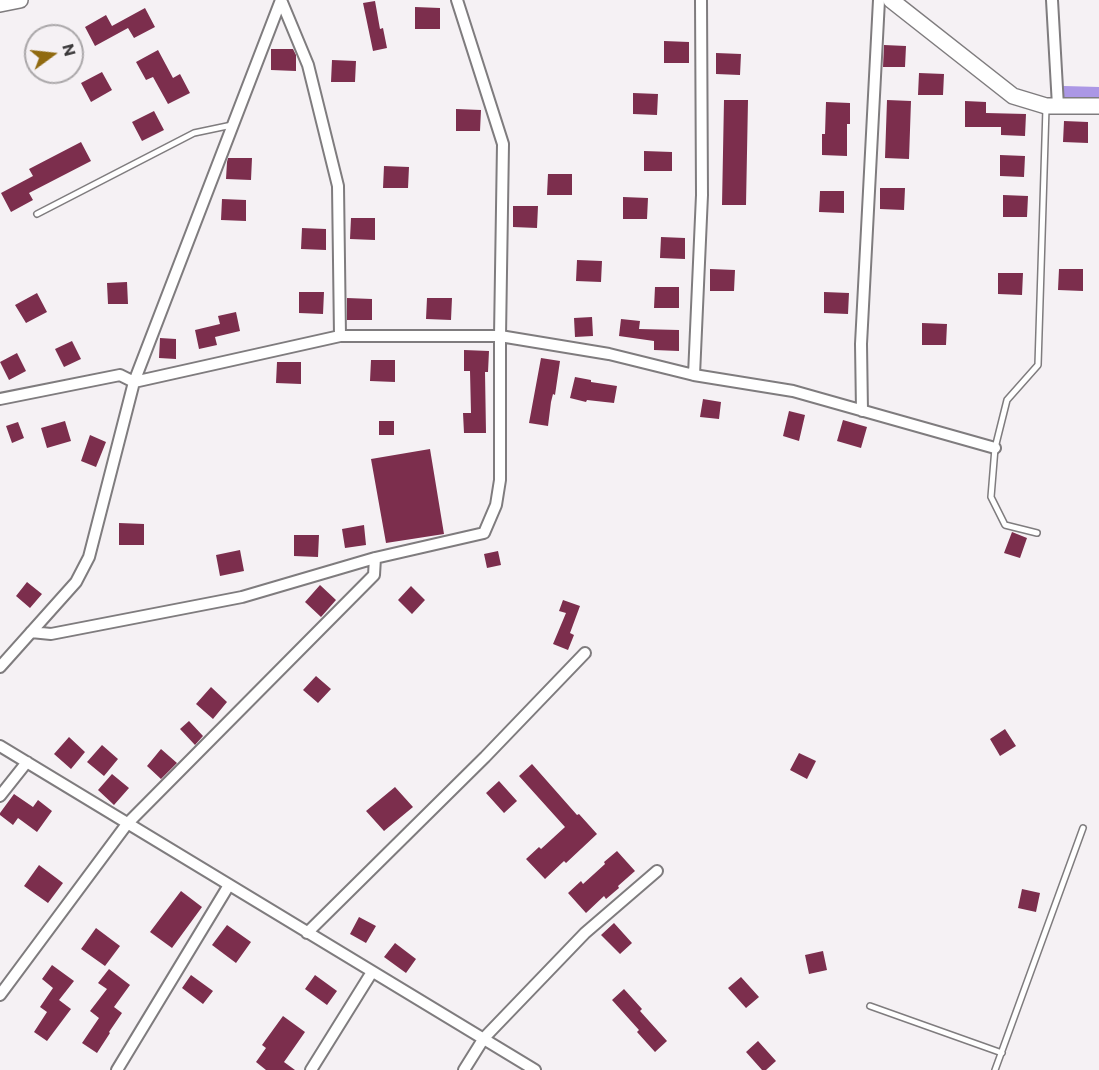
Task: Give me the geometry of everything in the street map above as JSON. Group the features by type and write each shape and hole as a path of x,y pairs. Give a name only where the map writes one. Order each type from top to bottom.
{"street":[{"path":"0,4 20,0"},
{"path":"281,0 308,65 338,186 340,336"},
{"path":"0,667 76,582 89,557 134,382 281,0"},
{"path":"31,632 51,634 242,597 375,558 484,533 496,505 500,480 503,144 457,0"},
{"path":"694,375 702,195 701,0"},
{"path":"862,411 861,344 879,0"},
{"path":"891,0 1013,96 1052,106 1099,106"},
{"path":"1052,0 1052,106"},
{"path":"0,399 120,375 134,382 340,336 500,336 609,354 694,375 793,391 995,448"},
{"path":"0,995 127,824 374,575 375,558"},
{"path":"307,933 485,757 585,654"},
{"path":"0,746 535,1070"},
{"path":"0,796 27,762"},
{"path":"464,1070 484,1038 585,933 657,871"},
{"path":"117,1070 229,885"},
{"path":"311,1070 372,972"}],"lane":[{"path":"1037,533 1005,525 991,497 995,448 1007,400 1038,364 1052,106"},
{"path":"37,214 194,133 233,124"},
{"path":"995,1070 1083,828"},
{"path":"870,1006 1002,1053"}],"building":[{"path":"375,1 380,29 383,28 387,48 373,51 363,3"},
{"path":"415,7 440,8 440,29 415,29"},
{"path":"145,8 155,27 134,38 128,28 95,46 85,27 106,15 112,26"},
{"path":"664,41 689,42 689,63 664,63"},
{"path":"884,45 906,46 905,67 883,67"},
{"path":"271,49 293,49 296,55 296,71 271,70"},
{"path":"158,50 173,78 180,74 190,93 168,104 153,77 146,80 136,62"},
{"path":"716,53 741,54 740,75 716,74"},
{"path":"332,60 356,61 355,82 331,82"},
{"path":"102,72 112,90 91,102 82,84"},
{"path":"919,73 944,74 943,95 918,95"},
{"path":"633,93 658,94 657,115 633,114"},
{"path":"724,100 748,100 746,205 722,205"},
{"path":"887,100 911,101 909,159 885,158"},
{"path":"965,101 986,102 986,113 1026,114 1025,136 1001,135 1001,127 965,127"},
{"path":"826,102 850,103 850,124 847,124 847,156 822,155"},
{"path":"456,109 481,110 480,131 456,131"},
{"path":"154,111 164,130 142,141 132,122"},
{"path":"1064,121 1088,122 1088,143 1063,142"},
{"path":"81,142 91,161 29,193 33,200 11,212 1,193 33,176 29,169"},
{"path":"644,151 672,152 672,171 644,171"},
{"path":"1000,155 1025,156 1024,177 1000,176"},
{"path":"228,158 252,158 251,180 226,179"},
{"path":"384,166 409,167 408,188 383,188"},
{"path":"548,174 572,174 572,195 547,195"},
{"path":"880,188 905,188 904,210 880,209"},
{"path":"820,191 844,191 844,213 819,212"},
{"path":"1003,195 1028,196 1027,217 1003,217"},
{"path":"623,197 648,198 647,219 623,219"},
{"path":"222,199 246,200 246,221 221,220"},
{"path":"513,206 538,206 537,228 513,227"},
{"path":"351,218 375,218 375,240 350,239"},
{"path":"302,228 326,229 326,250 301,249"},
{"path":"661,237 685,238 685,259 660,258"},
{"path":"577,260 602,261 601,282 576,281"},
{"path":"710,269 735,270 734,291 710,291"},
{"path":"1059,269 1083,269 1083,291 1058,290"},
{"path":"998,273 1023,273 1022,295 998,294"},
{"path":"127,282 128,304 108,304 107,283"},
{"path":"655,287 679,287 679,308 654,308"},
{"path":"299,292 324,292 323,314 299,313"},
{"path":"824,292 849,293 848,314 824,313"},
{"path":"37,293 47,312 26,323 15,305"},
{"path":"347,298 372,299 372,320 347,320"},
{"path":"427,298 452,298 451,320 426,319"},
{"path":"236,312 240,331 215,337 217,345 199,349 195,330 220,324 218,316"},
{"path":"592,317 593,336 575,337 574,318"},
{"path":"621,319 640,321 639,329 679,330 679,351 654,350 654,341 619,336"},
{"path":"922,323 947,324 946,345 922,345"},
{"path":"160,338 176,339 176,359 159,358"},
{"path":"72,341 81,359 64,367 55,349"},
{"path":"464,350 489,351 488,372 485,372 486,433 464,433 463,413 471,413 470,371 464,371"},
{"path":"17,353 26,371 9,380 0,362"},
{"path":"541,358 560,361 548,426 529,423"},
{"path":"371,360 395,360 395,382 370,381"},
{"path":"277,362 301,362 301,384 276,383"},
{"path":"575,377 617,386 614,403 587,400 586,402 570,398"},
{"path":"703,399 721,402 719,419 700,417"},
{"path":"789,411 805,415 799,441 783,436"},
{"path":"843,420 867,427 861,448 837,441"},
{"path":"65,421 71,441 47,448 41,428"},
{"path":"379,421 394,421 394,435 379,435"},
{"path":"18,422 24,438 12,443 6,426"},
{"path":"90,435 106,442 96,467 81,461"},
{"path":"430,449 444,534 386,543 371,459"},
{"path":"119,523 144,524 144,545 119,545"},
{"path":"364,525 366,545 345,548 342,529"},
{"path":"1012,532 1027,538 1020,558 1004,553"},
{"path":"294,535 319,535 318,557 294,556"},
{"path":"240,550 244,571 220,576 216,555"},
{"path":"498,551 501,565 487,568 484,554"},
{"path":"27,582 42,594 30,608 16,596"},
{"path":"320,585 336,600 321,617 305,602"},
{"path":"411,586 425,600 412,614 398,600"},
{"path":"563,600 580,606 570,633 574,635 568,650 553,644 566,613 559,611"},
{"path":"316,676 331,689 318,703 303,690"},
{"path":"211,687 227,702 213,719 196,704"},
{"path":"189,721 203,736 195,745 180,729"},
{"path":"1005,729 1016,746 1000,756 990,739"},
{"path":"69,737 85,752 71,769 54,754"},
{"path":"102,745 118,759 104,776 87,762"},
{"path":"161,749 177,763 161,779 147,766"},
{"path":"799,753 816,761 807,779 790,770"},
{"path":"532,764 597,834 545,879 526,859 565,827 519,776"},
{"path":"112,774 129,788 114,805 98,790"},
{"path":"499,781 517,801 504,813 486,793"},
{"path":"395,787 413,807 384,831 366,811"},
{"path":"14,794 33,807 38,800 52,811 37,832 18,818 13,825 0,815"},
{"path":"617,851 635,871 618,886 619,888 606,899 604,896 586,913 568,893 581,881 583,884"},
{"path":"39,865 63,883 48,903 24,886"},
{"path":"1022,889 1040,893 1036,912 1018,908"},
{"path":"181,891 202,907 172,948 150,932"},
{"path":"359,917 376,926 366,943 350,934"},
{"path":"614,923 632,943 620,954 601,935"},
{"path":"227,925 251,942 236,963 212,945"},
{"path":"96,928 120,946 105,966 81,949"},
{"path":"395,943 416,959 406,973 384,957"},
{"path":"823,951 827,970 809,974 805,955"},
{"path":"52,965 74,981 59,1000 71,1009 47,1041 34,1032 47,1012 40,1007 53,988 42,979"},
{"path":"109,969 130,985 114,1007 122,1013 97,1053 82,1043 99,1018 90,1011 107,989 98,983"},
{"path":"191,975 213,991 203,1004 182,988"},
{"path":"315,975 337,991 327,1005 305,989"},
{"path":"741,977 759,997 746,1008 728,988"},
{"path":"624,989 667,1041 655,1052 612,1000"},
{"path":"283,1016 305,1032 284,1062 295,1070 266,1070 256,1062 266,1048 262,1045"},
{"path":"758,1041 776,1061 766,1070 762,1070 746,1052"}],"waterway":[{"path":"1064,93 1099,94"}]}
